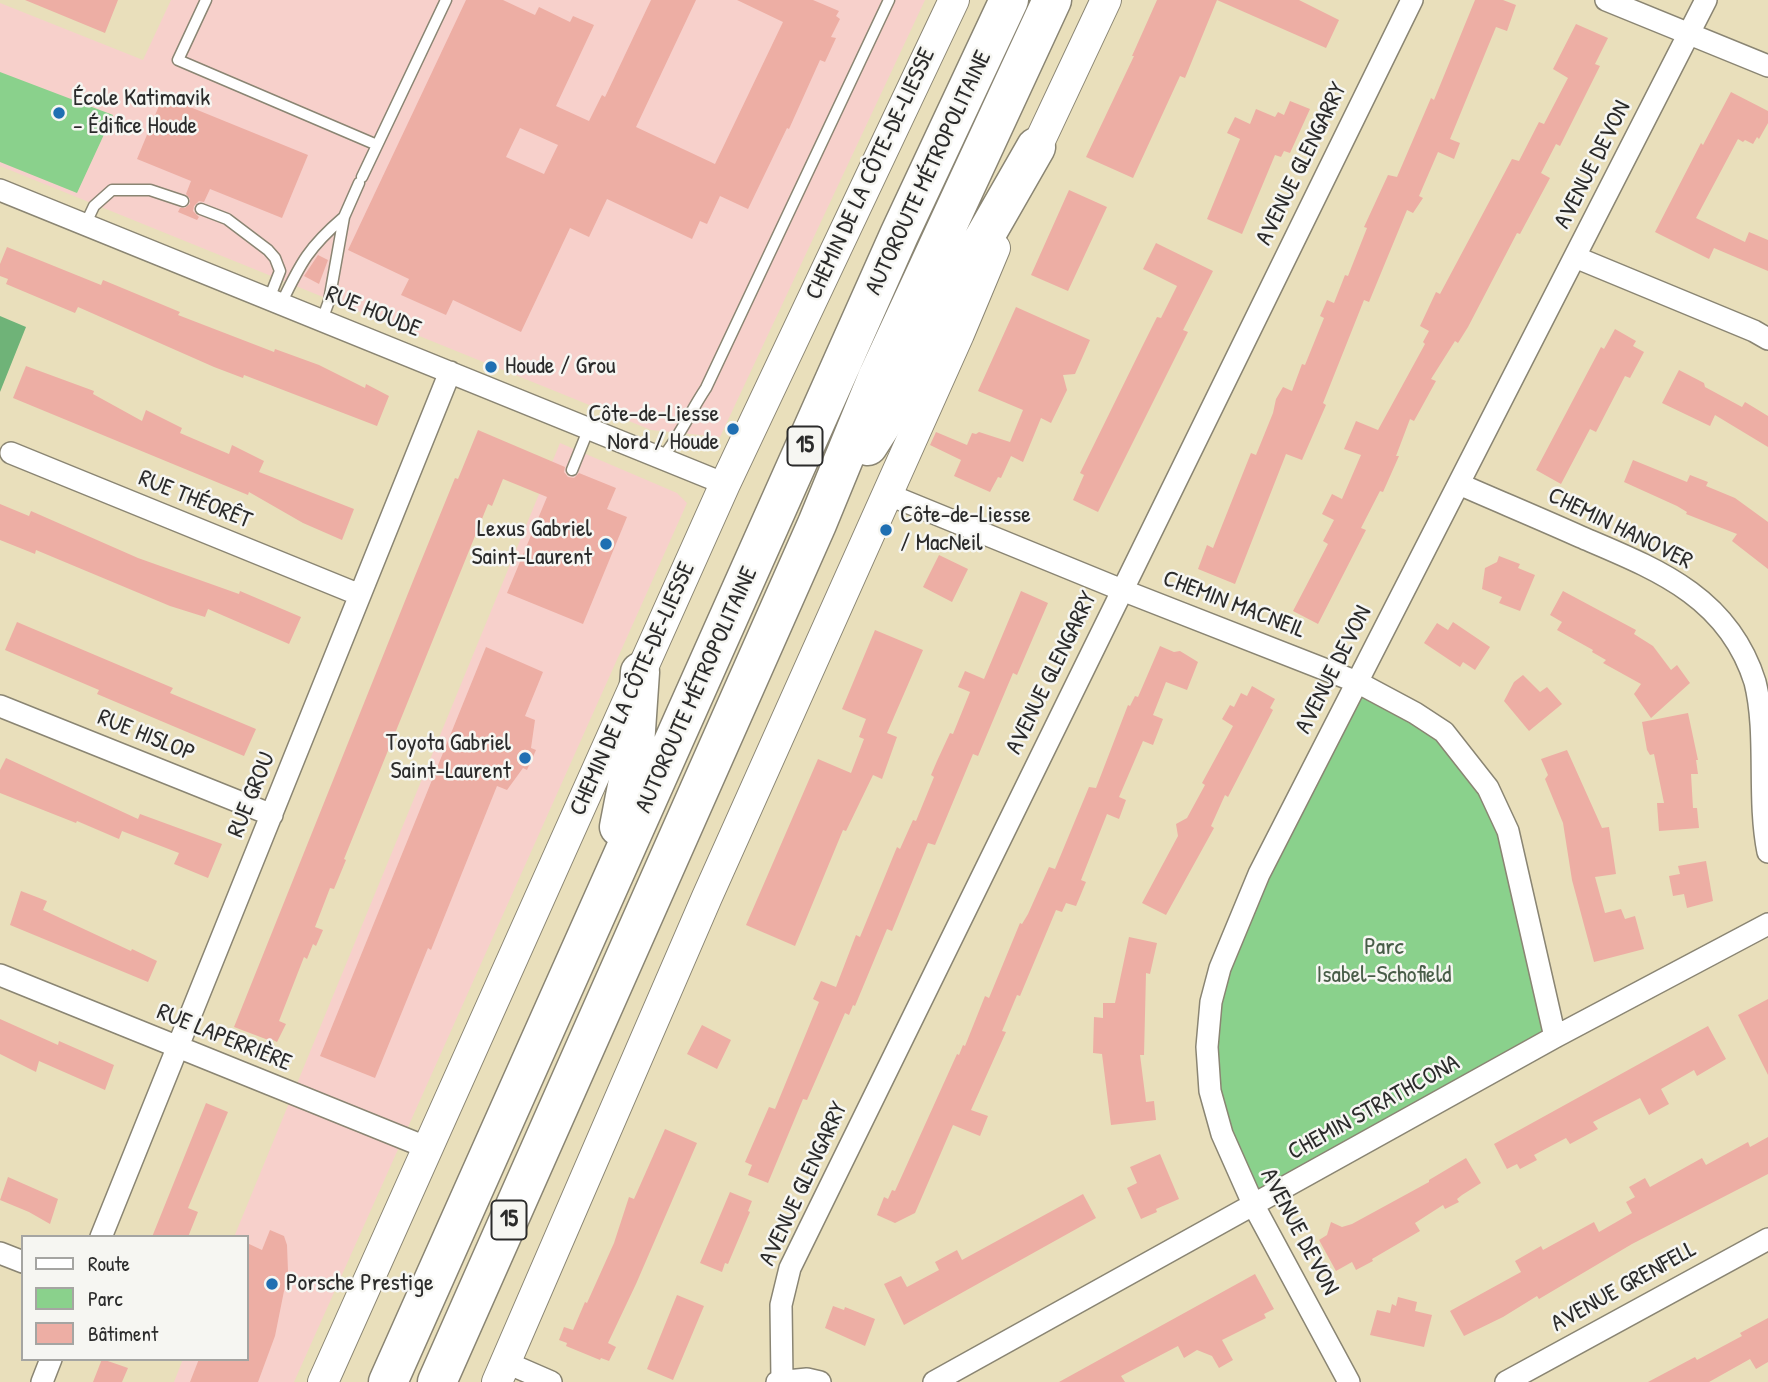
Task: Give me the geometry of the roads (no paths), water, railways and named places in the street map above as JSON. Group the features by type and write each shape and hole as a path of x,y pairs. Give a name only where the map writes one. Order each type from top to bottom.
{"highway":[{"name":"AUTOROUTE MÉTROPOLITAINE","path":"388,1382 899,235 1009,0"},
{"name":"AUTOROUTE MÉTROPOLITAINE","path":"437,1382 817,524 877,378 1052,0"},
{"path":"817,524 904,390 953,292 1036,146"},
{"path":"606,894 635,745 640,672"}],"main road":[{"name":"CHEMIN DE LA CÔTE-DE-LIESSE","path":"323,1382 725,484 954,0"},
{"path":"501,1372 707,897 972,302 1036,146 1106,0"}],"street":[{"name":"AVENUE GLENGARRY","path":"779,1381 781,1305 790,1268 1412,0"},
{"path":"1606,0 1768,66"},
{"name":"AVENUE DEVON","path":"1349,1382 1254,1206 1222,1134 1210,1091 1207,1047 1211,1002 1220,968 1259,874 1706,0"},
{"name":"RUE HOUDE","path":"0,190 725,484"},
{"path":"1575,257 1768,339"},
{"name":"RUE GROU","path":"102,1235 450,373"},
{"name":"RUE THÉORÊT","path":"11,453 360,595"},
{"name":"CHEMIN HANOVER","path":"1459,484 1646,565 1683,585 1713,611 1738,642 1755,682 1761,719 1763,807 1768,852"},
{"name":"CHEMIN MACNEIL","path":"887,494 1357,682 1444,732 1488,788 1508,831 1555,1037"},
{"name":"RUE HISLOP","path":"0,706 272,815"},
{"name":"CHEMIN STRATHCONA","path":"934,1382 1555,1037 1768,923"},
{"name":"RUE LAPERRIÈRE","path":"0,975 428,1148"},
{"name":"AVENUE GRENFELL","path":"1506,1382 1768,1239"},
{"path":"0,1253 21,1261"},
{"path":"42,1382 50,1361"},
{"path":"501,1372 551,1382"},
{"path":"779,1381 807,1379 820,1382"}],"lane":[{"path":"206,0 178,60 377,145"},
{"path":"322,320 329,301 344,217 446,0"},
{"path":"662,458 678,439 706,388 889,0"},
{"path":"85,225 98,201 107,192 116,189 156,191 183,201"},
{"path":"201,209 228,219 273,254 280,271 275,302"},
{"path":"275,302 316,241 344,217"},
{"path":"572,470 589,428"}],"place":[{"name":"École Katimavik - Édifice Houde","path":"59,113"},
{"name":"Houde / Grou","path":"491,367"},
{"name":"Côte-de-Liesse Nord / Houde","path":"733,429"},
{"name":"Côte-de-Liesse / MacNeil","path":"886,530"},
{"name":"Lexus Gabriel Saint-Laurent","path":"606,544"},
{"name":"Toyota Gabriel Saint-Laurent","path":"525,758"},
{"name":"Porsche Prestige","path":"272,1284"}],"park label":[{"name":"Parc Isabel-Schofield","path":"1384,962"}]}
